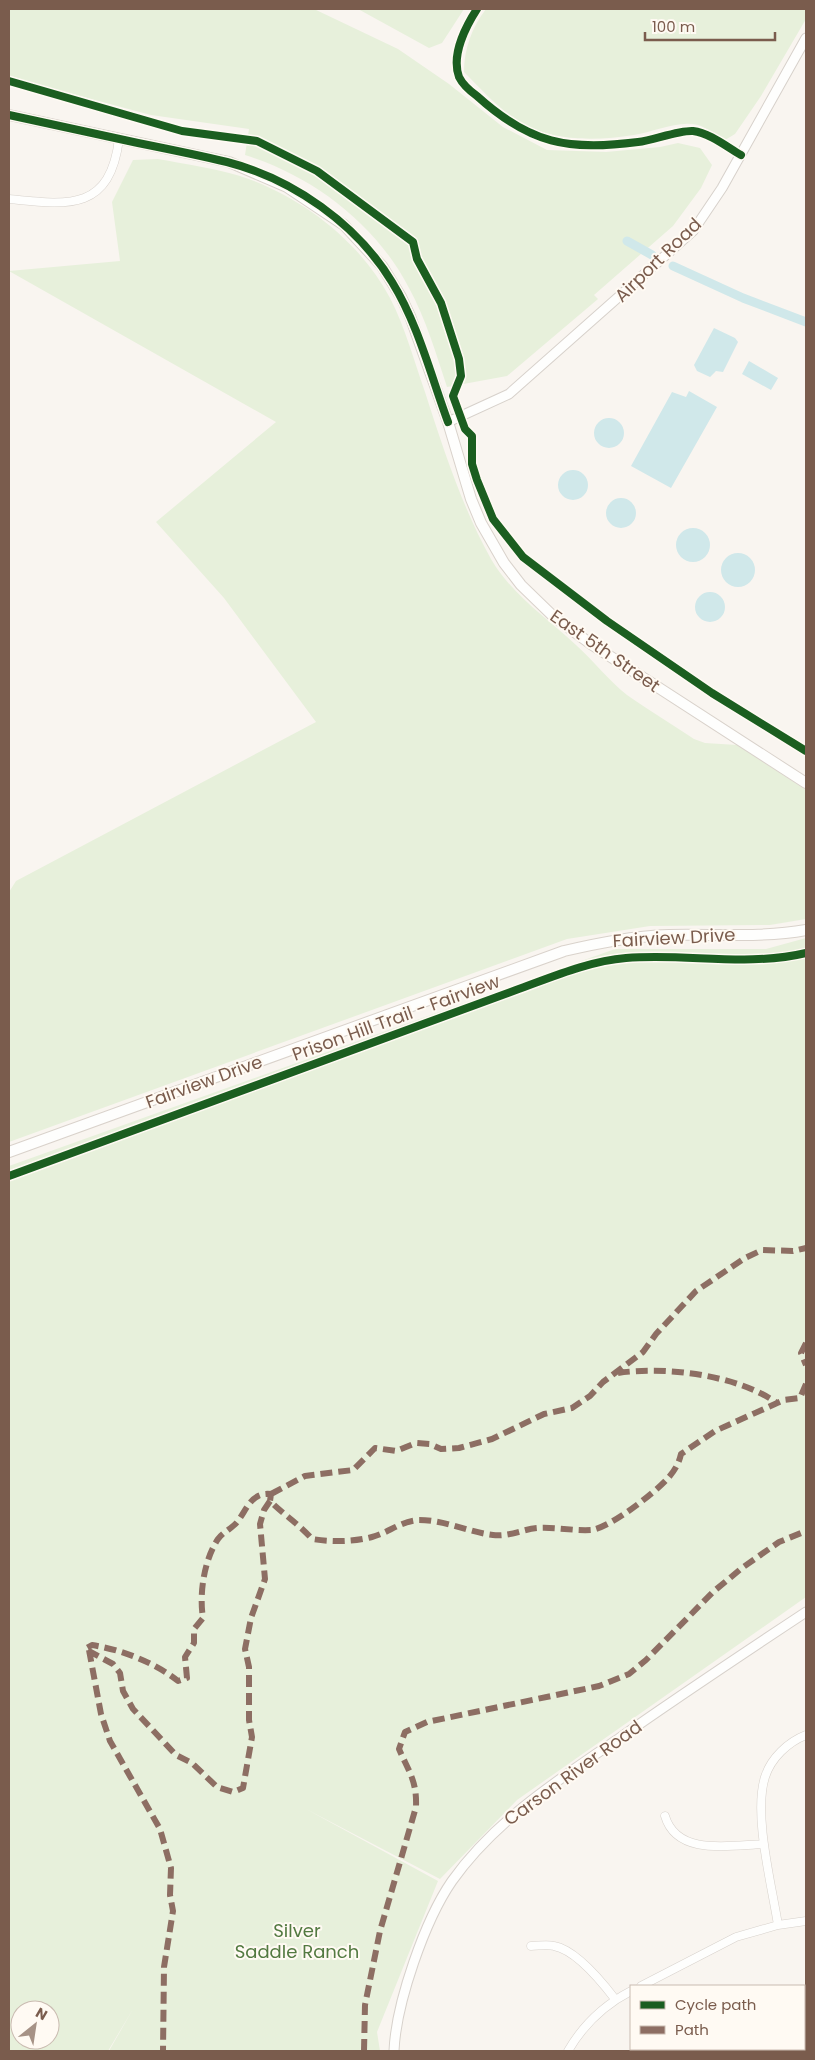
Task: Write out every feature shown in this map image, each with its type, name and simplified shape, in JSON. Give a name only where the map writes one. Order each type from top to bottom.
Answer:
[{"type":"main road","name":"East 5th Street","points":[[9,115],[229,162],[262,174],[311,200],[344,225],[382,266],[410,316],[448,422],[480,523],[504,564],[540,605],[590,644],[806,783]]},
{"type":"main road","name":"Fairview Drive","points":[[9,1152],[564,951],[616,939],[667,935],[786,934],[806,930]]},
{"type":"street","name":"Airport Road","points":[[448,422],[514,390],[693,231],[722,188],[806,38]]},
{"type":"street","points":[[9,199],[62,203],[90,195],[105,183],[114,168],[119,139]]},
{"type":"street","name":"Carson River Road","points":[[394,2051],[403,1994],[424,1937],[452,1881],[496,1830],[557,1781],[806,1612]]},
{"type":"street","points":[[778,1924],[764,1844],[762,1802],[765,1776],[785,1748],[806,1735]]},
{"type":"street","points":[[665,1816],[672,1831],[678,1837],[697,1844],[710,1846],[764,1844]]},
{"type":"street","points":[[643,1985],[736,1937],[778,1924],[806,1922]]},
{"type":"street","points":[[531,1946],[555,1946],[577,1959],[597,1974],[615,1999]]},
{"type":"street","points":[[568,2051],[578,2033],[615,1999],[630,1992]]},
{"type":"green space","points":[[9,9],[314,9],[398,49],[449,84],[503,127],[547,150],[606,152],[660,147],[678,143],[700,148],[712,165],[701,188],[673,226],[594,295],[598,299],[507,376],[447,387],[426,324],[409,288],[379,243],[361,223],[318,189],[270,164],[245,155],[249,129],[151,115],[9,77]]},
{"type":"green space","points":[[358,9],[464,9],[442,43],[429,48]]},
{"type":"green space","points":[[486,9],[806,9],[806,19],[761,96],[735,134],[725,140],[701,126],[690,124],[674,125],[634,135],[588,139],[557,136],[528,127],[488,97],[464,72],[465,55],[470,39]]},
{"type":"green space","points":[[158,159],[240,176],[285,195],[327,223],[362,258],[377,277],[395,309],[409,344],[462,498],[491,559],[509,584],[635,701],[694,739],[705,743],[737,745],[806,790],[806,919],[770,925],[650,926],[567,939],[9,1142],[9,892],[16,881],[316,722],[224,598],[156,522],[276,422],[9,271],[120,261],[112,202],[133,160]]},
{"type":"green space","name":"Silver Saddle Ranch","points":[[806,938],[806,1597],[517,1800],[440,1879],[306,1809],[438,1881],[377,2032],[380,2051],[109,2051],[133,2009],[108,2051],[9,2051],[9,1166],[615,949],[766,949]]},
{"type":"water","points":[[714,328],[735,338],[738,342],[723,372],[716,371],[710,377],[697,371],[694,365]]},
{"type":"water","points":[[749,361],[778,378],[771,390],[742,374]]},
{"type":"water","points":[[689,391],[717,407],[671,488],[631,466],[672,392],[686,397]]},
{"type":"water","points":[[609,418],[620,422],[624,433],[620,444],[609,448],[598,444],[594,433],[598,422]]},
{"type":"water","points":[[573,470],[584,474],[588,485],[584,496],[573,500],[562,496],[558,485],[562,474]]},
{"type":"water","points":[[621,498],[632,502],[636,513],[632,524],[621,528],[610,524],[606,513],[610,502]]},
{"type":"water","points":[[693,528],[705,533],[710,545],[705,557],[693,562],[681,557],[676,545],[681,533]]},
{"type":"water","points":[[738,553],[750,558],[755,570],[750,582],[738,587],[726,582],[721,570],[726,558]]},
{"type":"water","points":[[710,592],[721,596],[725,607],[721,618],[710,622],[699,618],[695,607],[699,596]]},
{"type":"waterway","points":[[627,241],[652,255]]},
{"type":"waterway","points":[[673,266],[743,298],[806,322]]},
{"type":"marked path","points":[[271,1494],[305,1476],[353,1470],[375,1448],[396,1451],[416,1443],[430,1444],[441,1449],[459,1448],[492,1439],[544,1414],[572,1408],[590,1396],[603,1382],[643,1352],[656,1334],[696,1291],[745,1258],[762,1250],[793,1251],[806,1248]]},
{"type":"marked path","points":[[806,1343],[801,1353],[806,1365]]},
{"type":"marked path","points":[[618,1373],[637,1371],[679,1372],[722,1379],[761,1393],[777,1403]]},
{"type":"marked path","points":[[270,1501],[264,1510],[260,1524],[265,1579],[251,1618],[245,1649],[249,1667],[249,1720],[252,1737],[243,1788],[233,1792],[217,1787],[192,1763],[176,1755],[133,1709],[123,1691],[120,1673],[113,1664],[85,1649],[92,1645],[115,1650],[159,1668],[178,1681],[187,1678],[185,1657],[194,1643],[194,1629],[203,1618],[202,1588],[209,1557],[218,1539],[236,1523],[251,1502],[259,1495],[271,1494],[270,1501],[275,1506],[312,1539],[320,1540],[364,1539],[419,1520],[438,1522],[493,1535],[505,1535],[538,1528],[591,1530],[599,1528],[621,1516],[663,1484],[673,1472],[681,1454],[715,1431],[784,1400],[800,1398],[806,1384]]},
{"type":"marked path","points":[[364,2051],[365,2005],[380,1931],[416,1807],[414,1783],[399,1749],[405,1732],[427,1722],[599,1686],[629,1674],[646,1660],[713,1592],[742,1568],[779,1542],[806,1531]]},
{"type":"marked path","points":[[89,1650],[101,1714],[110,1741],[160,1829],[171,1868],[170,1895],[173,1911],[164,1967],[163,2051]]},
{"type":"cycle path","points":[[477,9],[464,32],[458,50],[457,68],[459,77],[469,90],[515,125],[551,140],[570,144],[591,145],[638,142],[693,131],[712,137],[741,155]]},
{"type":"cycle path","points":[[9,81],[182,131],[257,141],[317,171],[413,242],[417,259],[441,303],[459,359],[461,376],[453,396],[465,429],[472,436],[472,464],[493,519],[523,557],[607,621],[712,693],[806,751]]},
{"type":"cycle path","points":[[9,115],[227,162],[276,180],[299,192],[321,207],[361,241],[392,282],[417,333],[448,422]]},
{"type":"cycle path","name":"Prison Hill Trail - Fairview","points":[[9,1176],[543,980],[598,962],[649,957],[761,959],[806,953]]}]
